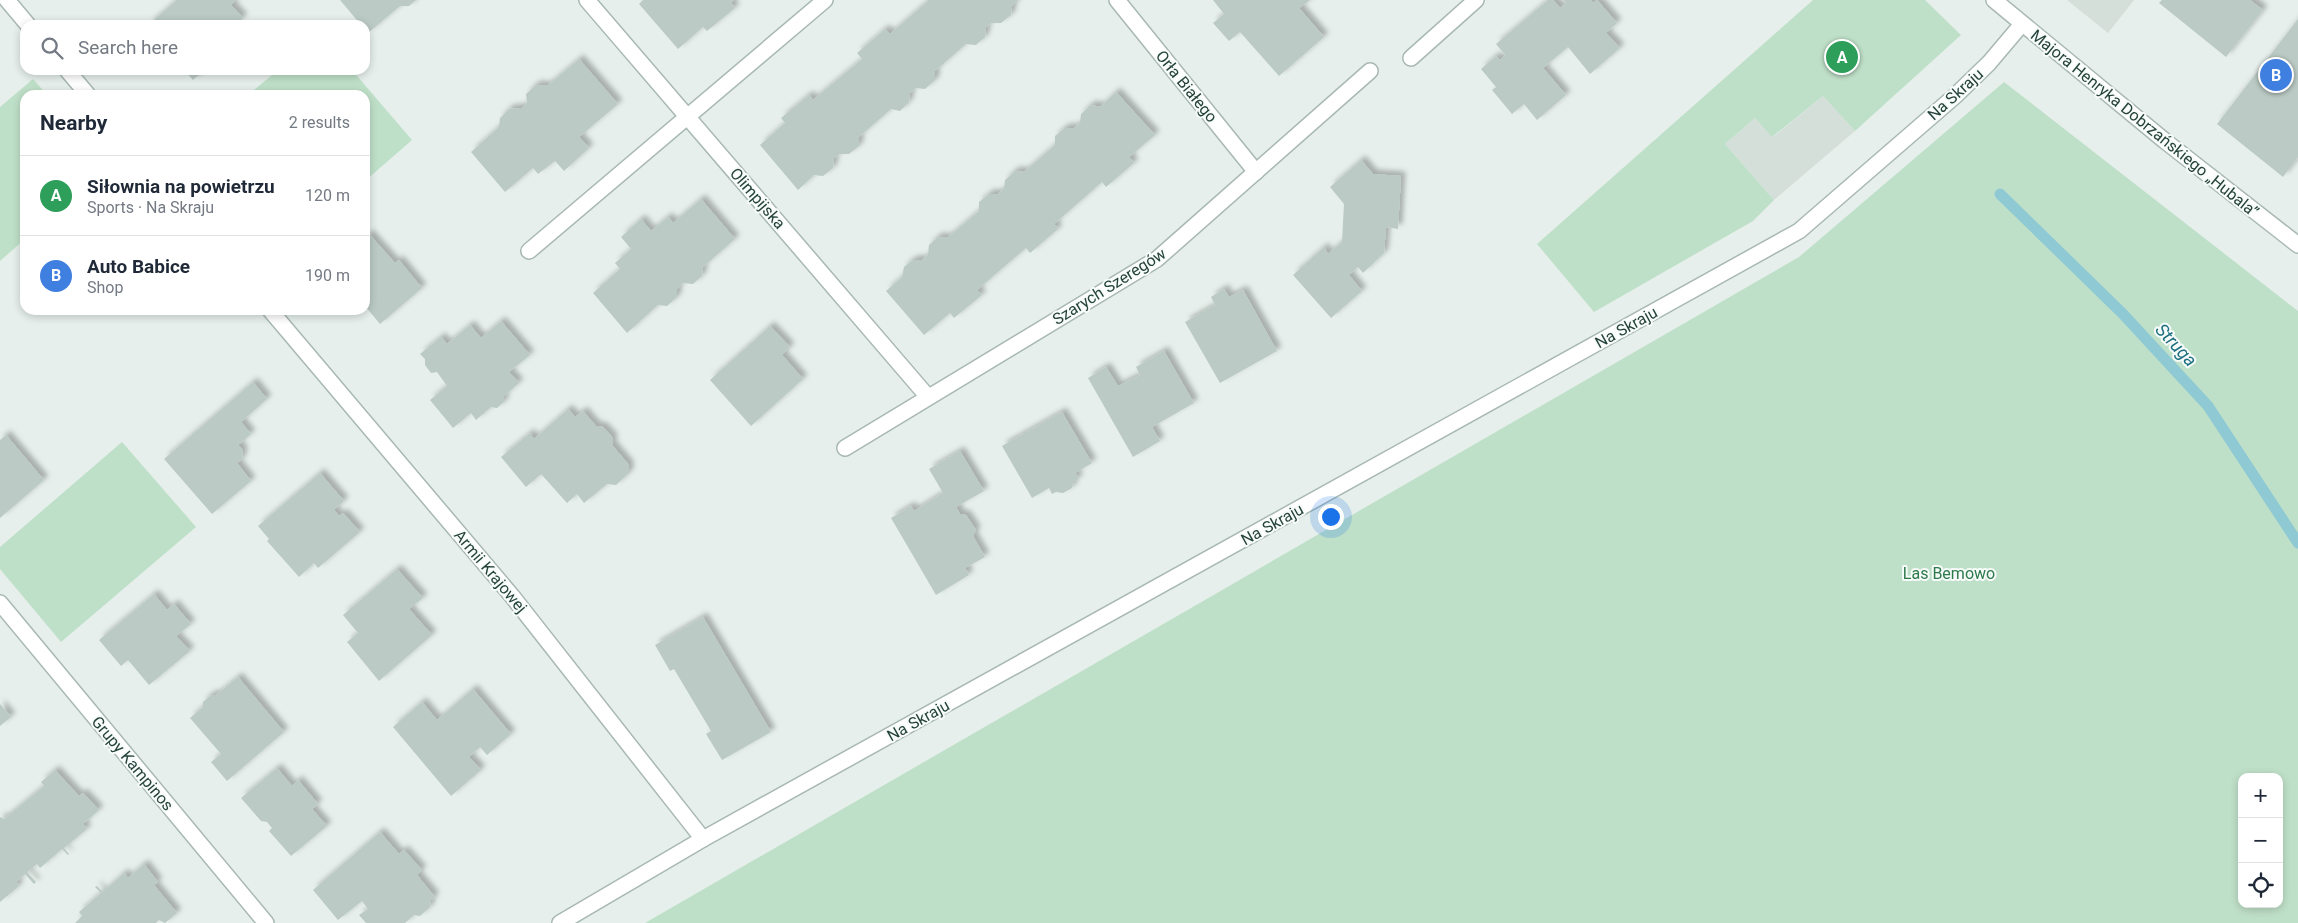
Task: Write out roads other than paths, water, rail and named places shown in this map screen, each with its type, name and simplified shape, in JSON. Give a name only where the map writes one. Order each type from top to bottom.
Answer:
[{"type":"street","points":[[7,0],[24,20]]},
{"type":"street","name":"Olimpijska","points":[[587,0],[928,397]]},
{"type":"street","points":[[529,251],[825,0]]},
{"type":"street","name":"Orła Białego","points":[[1117,0],[1256,172]]},
{"type":"street","points":[[1411,58],[1476,0]]},
{"type":"street","name":"Majora Henryka Dobrzańskiego „Hubala”","points":[[1994,0],[2165,141],[2298,244]]},
{"type":"street","name":"Na Skraju","points":[[560,923],[703,839],[1799,231],[1910,132],[1955,96],[1989,64],[2022,24]]},
{"type":"street","name":"Szarych Szeregów","points":[[845,448],[1157,259],[1370,71]]},
{"type":"street","points":[[70,75],[84,90]]},
{"type":"street","name":"Armii Krajowej","points":[[274,315],[512,596],[703,839]]},
{"type":"street","name":"Grupy Kampinos","points":[[0,604],[266,923]]},
{"type":"waterway","name":"Struga","points":[[2000,194],[2123,314],[2208,406],[2298,543]]},
{"type":"place","name":"Siłownia na powietrzu","points":[[1842,57]]},
{"type":"place","name":"Auto Babice","points":[[2276,75]]},
{"type":"park label","name":"Las Bemowo","points":[[1949,573]]}]
